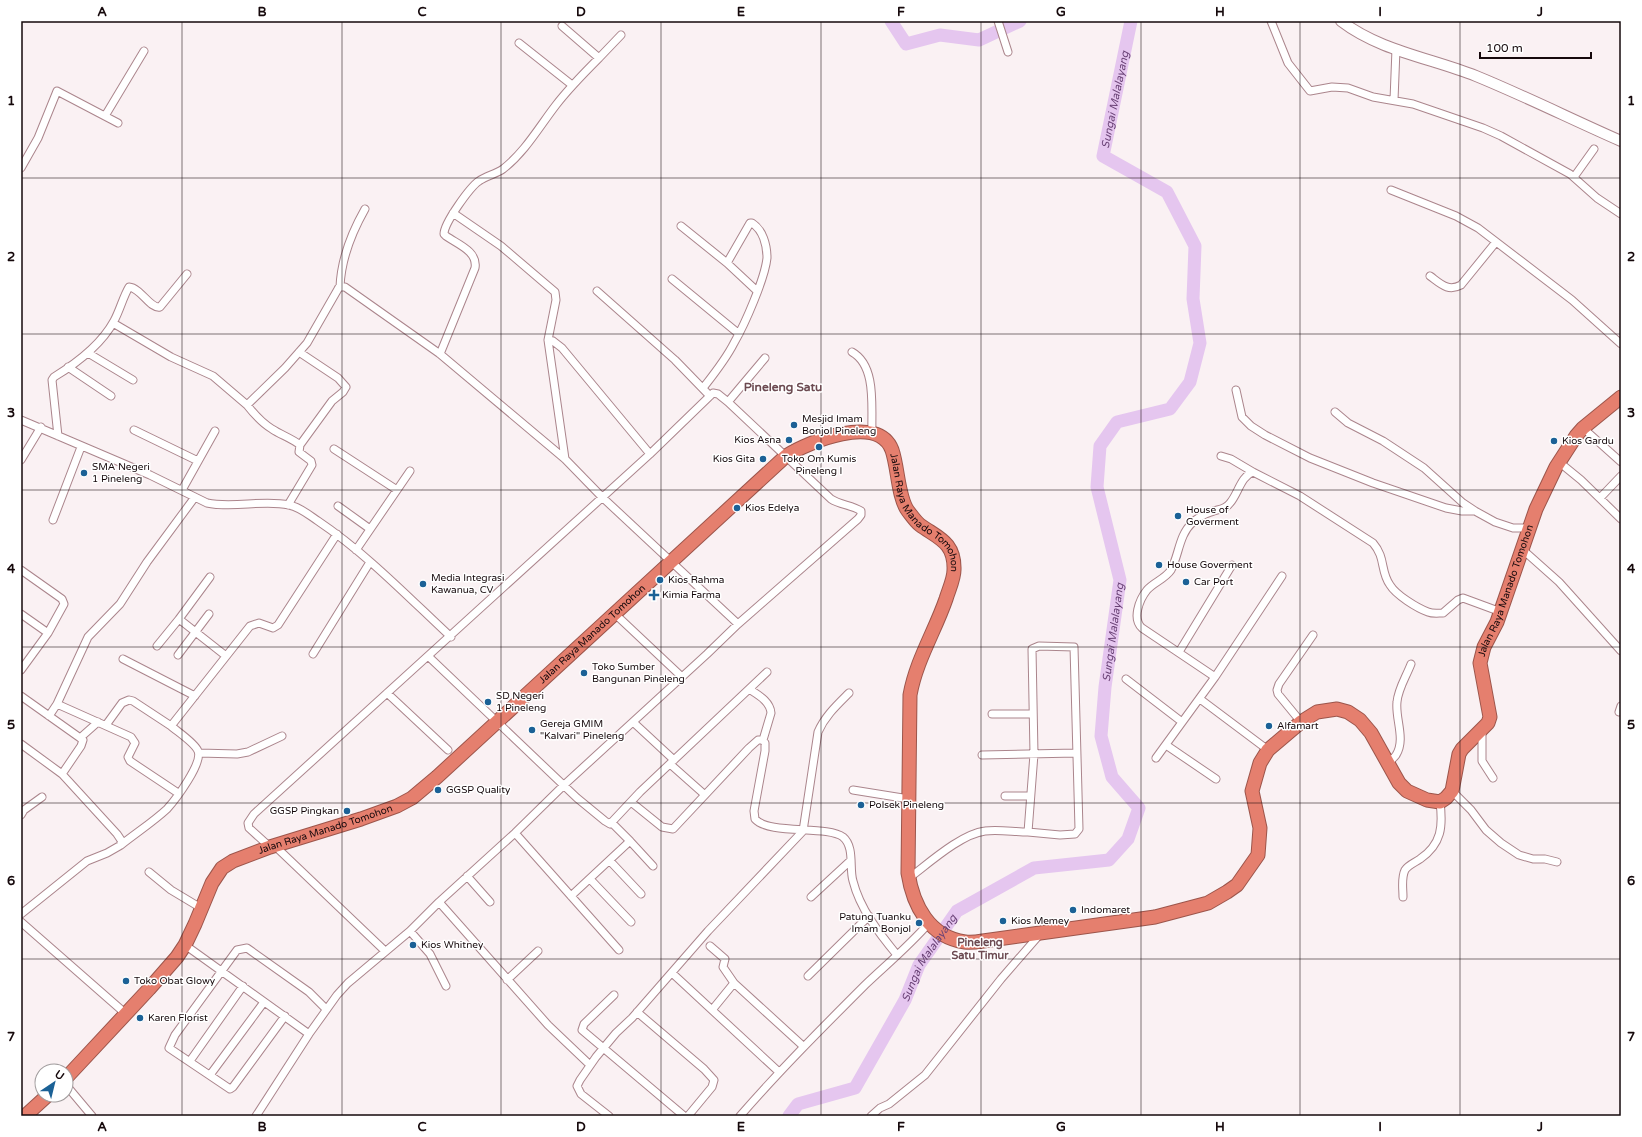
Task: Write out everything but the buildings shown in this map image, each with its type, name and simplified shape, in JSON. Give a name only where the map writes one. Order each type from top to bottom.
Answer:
[{"type":"highway","name":"Jalan Raya Manado Tomohon","points":[[1452,791],[1459,754],[1462,749],[1488,723],[1490,717],[1480,663],[1484,647],[1501,612],[1536,509],[1559,462],[1583,428],[1621,397]]},
{"type":"highway","name":"Jalan Raya Manado Tomohon","points":[[74,1069],[177,957],[185,945],[212,882],[222,868],[233,861],[272,847],[383,812],[412,798],[437,778],[614,613],[786,456],[800,447],[826,438],[855,433],[872,432],[884,439],[892,449],[906,508],[918,523],[946,542],[950,548],[954,560],[954,573],[949,590],[939,619],[921,658],[912,686],[910,700],[909,878],[914,898],[920,911],[931,926],[950,937],[966,942],[983,942],[1155,917],[1208,903],[1237,885],[1258,855],[1260,828],[1252,791],[1260,763],[1268,750],[1301,722],[1322,710],[1338,709],[1348,712],[1360,720],[1367,727],[1399,783],[1408,791],[1427,800],[1440,802]]},
{"type":"highway","points":[[1440,802],[1452,791]]},
{"type":"highway","points":[[25,1116],[39,1103]]},
{"type":"street","points":[[1271,21],[1288,63],[1312,92],[1332,87],[1348,88],[1373,97],[1413,104],[1491,132],[1548,161],[1574,177],[1597,198],[1621,214]]},
{"type":"street","points":[[1341,21],[1353,30],[1396,50],[1477,77],[1621,141]]},
{"type":"street","points":[[998,24],[1008,52]]},
{"type":"street","points":[[562,26],[600,58]]},
{"type":"street","points":[[440,354],[476,266],[476,260],[472,254],[444,234],[444,231],[474,185],[480,180],[502,170],[517,157],[572,85],[621,35]]},
{"type":"street","points":[[519,43],[572,85]]},
{"type":"street","points":[[1394,100],[1396,50]]},
{"type":"street","points":[[105,116],[144,51]]},
{"type":"street","points":[[21,168],[38,138],[57,91],[118,123]]},
{"type":"street","points":[[1574,177],[1594,149]]},
{"type":"street","points":[[1391,190],[1456,216],[1478,228],[1572,300],[1621,344]]},
{"type":"street","points":[[246,405],[309,340],[340,287],[341,276],[348,248],[357,223],[365,209]]},
{"type":"street","points":[[454,214],[501,246],[555,292],[556,300],[548,340],[565,459]]},
{"type":"street","points":[[703,388],[728,353],[739,334],[765,269],[767,255],[762,232],[752,222],[727,263]]},
{"type":"street","points":[[681,226],[727,263],[757,291]]},
{"type":"street","points":[[1430,276],[1449,288],[1455,288],[1461,285],[1496,242]]},
{"type":"street","points":[[58,436],[52,380],[54,377],[88,353],[105,335],[113,323],[130,287],[135,289],[157,308],[160,307],[187,274]]},
{"type":"street","points":[[672,279],[739,334]]},
{"type":"street","points":[[340,287],[345,287],[440,354],[565,459],[602,497],[670,562],[738,624]]},
{"type":"street","points":[[597,291],[650,337],[710,396]]},
{"type":"street","points":[[113,323],[166,354],[213,376],[246,405],[257,418],[269,428],[287,436],[300,445]]},
{"type":"street","points":[[548,340],[553,341],[562,348],[650,454]]},
{"type":"street","points":[[288,505],[312,465],[311,461],[299,452],[300,445],[332,401],[343,392],[346,387],[338,378],[299,352]]},
{"type":"street","points":[[852,352],[862,360],[869,379],[872,432]]},
{"type":"street","points":[[88,353],[133,380]]},
{"type":"street","points":[[728,402],[765,358]]},
{"type":"street","points":[[68,367],[110,396]]},
{"type":"street","points":[[1236,390],[1242,417],[1251,426],[1288,447],[1310,458],[1373,483],[1446,508],[1462,511],[1475,511]]},
{"type":"street","points":[[256,1116],[326,1009],[348,983],[410,931],[564,785],[738,624],[826,548],[861,515],[861,511],[857,508],[838,503],[831,499],[718,394],[713,393],[650,454],[251,817],[248,823],[249,828],[272,847],[385,951]]},
{"type":"street","points":[[1335,412],[1348,423],[1383,441],[1424,468],[1457,498],[1475,511],[1495,522],[1514,528],[1529,528]]},
{"type":"street","points":[[21,420],[41,427],[81,447],[150,475],[207,503],[260,503],[288,505],[302,511],[337,534],[356,550],[450,637]]},
{"type":"street","points":[[21,460],[41,427]]},
{"type":"street","points":[[1583,428],[1621,462]]},
{"type":"street","points":[[134,430],[198,461]]},
{"type":"street","points":[[182,490],[215,431]]},
{"type":"street","points":[[53,520],[81,447]]},
{"type":"street","points":[[334,449],[397,490]]},
{"type":"street","points":[[1221,456],[1231,459],[1300,496],[1372,543],[1379,550],[1385,574],[1390,586],[1414,604],[1428,612],[1443,613],[1458,600],[1463,598],[1501,612]]},
{"type":"street","points":[[1559,462],[1581,480],[1621,519]]},
{"type":"street","points":[[356,550],[410,471]]},
{"type":"street","points":[[1215,677],[1138,624],[1136,614],[1147,590],[1172,569],[1184,535],[1191,524],[1211,512],[1226,508],[1238,492],[1246,476],[1253,472]]},
{"type":"street","points":[[1600,498],[1621,476]]},
{"type":"street","points":[[49,716],[57,704],[88,637],[120,604],[147,562],[195,497]]},
{"type":"street","points":[[338,506],[370,529]]},
{"type":"street","points":[[171,726],[252,624],[259,623],[273,628],[278,625],[337,534]]},
{"type":"street","points":[[1522,549],[1559,582],[1621,651]]},
{"type":"street","points":[[313,654],[370,562]]},
{"type":"street","points":[[1179,652],[1232,565]]},
{"type":"street","points":[[21,570],[63,601],[63,609],[48,633],[24,660],[21,670]]},
{"type":"street","points":[[1156,758],[1200,699],[1282,576]]},
{"type":"street","points":[[158,646],[210,577]]},
{"type":"street","points":[[614,613],[682,677]]},
{"type":"street","points":[[21,614],[48,633]]},
{"type":"street","points":[[178,655],[209,614]]},
{"type":"street","points":[[179,619],[226,656]]},
{"type":"street","points":[[1301,722],[1278,694],[1277,690],[1279,684],[1313,635]]},
{"type":"street","points":[[909,878],[955,844],[976,833],[991,830],[1060,834],[1075,834],[1078,831],[1076,650],[1074,647],[1039,646],[1032,649],[1034,754],[1028,832]]},
{"type":"street","points":[[428,656],[564,785],[604,821],[608,824],[612,823],[653,866]]},
{"type":"street","points":[[123,659],[195,696]]},
{"type":"street","points":[[1387,764],[1396,755],[1399,746],[1400,734],[1396,705],[1398,695],[1411,664]]},
{"type":"street","points":[[612,823],[672,762],[767,672]]},
{"type":"street","points":[[1126,679],[1182,722]]},
{"type":"street","points":[[749,689],[767,702],[771,713],[763,740],[765,743],[765,751],[754,811],[755,819],[762,825],[830,833],[843,837],[849,847],[851,877],[854,887],[869,916],[896,955]]},
{"type":"street","points":[[387,693],[448,750]]},
{"type":"street","points":[[609,1116],[581,1094],[578,1088],[580,1080],[602,1048],[637,1012],[708,931],[803,831],[818,732],[830,713],[848,693]]},
{"type":"street","points":[[21,696],[83,741],[62,774]]},
{"type":"street","points":[[1200,699],[1268,750]]},
{"type":"street","points":[[21,914],[81,865],[121,845],[167,808],[195,767],[199,753],[196,747],[171,726],[134,701],[129,700],[122,703],[106,725]]},
{"type":"street","points":[[57,704],[129,736],[134,740],[134,745],[128,756],[130,761],[178,793]]},
{"type":"street","points":[[992,714],[1033,714]]},
{"type":"street","points":[[80,738],[98,722]]},
{"type":"street","points":[[633,722],[705,795]]},
{"type":"street","points":[[1482,729],[1482,761],[1493,778]]},
{"type":"street","points":[[199,753],[238,754],[248,752],[282,736]]},
{"type":"street","points":[[631,802],[662,827],[673,829],[755,742],[761,739],[763,740]]},
{"type":"street","points":[[21,744],[62,774],[117,834],[121,840],[121,845]]},
{"type":"street","points":[[1166,745],[1216,779]]},
{"type":"street","points":[[982,755],[1076,753]]},
{"type":"street","points":[[853,790],[909,799]]},
{"type":"street","points":[[1452,791],[1471,810],[1486,830],[1501,843],[1519,855],[1534,859],[1545,859],[1557,862]]},
{"type":"street","points":[[1004,796],[1030,796]]},
{"type":"street","points":[[21,814],[24,810],[42,797]]},
{"type":"street","points":[[1403,897],[1403,878],[1406,869],[1435,846],[1438,839],[1442,825],[1440,802]]},
{"type":"street","points":[[515,833],[619,950]]},
{"type":"street","points":[[571,896],[630,841]]},
{"type":"street","points":[[610,861],[641,894]]},
{"type":"street","points":[[811,897],[850,861]]},
{"type":"street","points":[[149,872],[171,890],[201,908]]},
{"type":"street","points":[[467,876],[490,902]]},
{"type":"street","points":[[590,879],[631,922]]},
{"type":"street","points":[[439,902],[548,1025],[590,1065]]},
{"type":"street","points":[[808,976],[869,916]]},
{"type":"street","points":[[21,922],[126,1014]]},
{"type":"street","points":[[740,1116],[803,1046],[896,955],[931,926]]},
{"type":"street","points":[[410,931],[430,954],[446,986]]},
{"type":"street","points":[[871,1116],[880,1108],[889,1104],[925,1074],[1001,979],[1041,933]]},
{"type":"street","points":[[185,945],[309,1034]]},
{"type":"street","points":[[710,946],[725,959],[723,967],[734,983],[803,1046]]},
{"type":"street","points":[[285,1016],[230,1089],[169,1048],[169,1045],[175,1035],[237,950],[247,948],[309,992],[326,1009]]},
{"type":"street","points":[[507,980],[538,951]]},
{"type":"street","points":[[672,973],[779,1072]]},
{"type":"street","points":[[712,1010],[734,983]]},
{"type":"street","points":[[190,1061],[243,986]]},
{"type":"street","points":[[614,995],[582,1027],[582,1030],[684,1116]]},
{"type":"street","points":[[210,1075],[264,1002]]},
{"type":"street","points":[[637,1012],[704,1069],[714,1080],[712,1087],[688,1116]]},
{"type":"street","points":[[74,1095],[92,1116]]},
{"type":"waterway","name":"Sungai Malalayang","points":[[891,21],[906,44],[940,35],[979,40],[1020,21]]},
{"type":"waterway","name":"Sungai Malalayang","points":[[789,1116],[798,1104],[855,1088],[905,1000],[919,965],[957,911],[1034,868],[1109,860],[1128,839],[1139,808],[1112,777],[1101,736],[1105,687],[1120,580],[1097,487],[1100,446],[1117,422],[1170,409],[1190,382],[1200,343],[1193,299],[1195,246],[1167,192],[1103,156],[1131,21]]},
{"type":"place","name":"Mesjid Imam Bonjol Pineleng","points":[[794,425]]},
{"type":"place","name":"Kios Asna","points":[[789,440]]},
{"type":"place","name":"Kios Gardu","points":[[1554,441]]},
{"type":"place","name":"Toko Om Kumis Pineleng I","points":[[819,447]]},
{"type":"place","name":"Kios Gita","points":[[763,459]]},
{"type":"place","name":"SMA Negeri 1 Pineleng","points":[[84,473]]},
{"type":"place","name":"Kios Edelya","points":[[737,508]]},
{"type":"place","name":"House of Goverment","points":[[1178,516]]},
{"type":"place","name":"House Goverment","points":[[1159,565]]},
{"type":"place","name":"Kios Rahma","points":[[660,580]]},
{"type":"place","name":"Car Port","points":[[1186,582]]},
{"type":"place","name":"Media Integrasi Kawanua, CV","points":[[423,584]]},
{"type":"place","name":"Kimia Farma","points":[[654,595]]},
{"type":"place","name":"Toko Sumber Bangunan Pineleng","points":[[584,673]]},
{"type":"place","name":"SD Negeri 1 Pineleng","points":[[488,702]]},
{"type":"place","name":"Alfamart","points":[[1269,726]]},
{"type":"place","name":"Gereja GMIM \"Kalvari\" Pineleng","points":[[532,730]]},
{"type":"place","name":"GGSP Quality","points":[[438,790]]},
{"type":"place","name":"Polsek Pineleng","points":[[861,805]]},
{"type":"place","name":"GGSP Pingkan","points":[[347,811]]},
{"type":"place","name":"Indomaret","points":[[1073,910]]},
{"type":"place","name":"Kios Memey","points":[[1003,921]]},
{"type":"place","name":"Patung Tuanku Imam Bonjol","points":[[919,923]]},
{"type":"place","name":"Kios Whitney","points":[[413,945]]},
{"type":"place","name":"Toko Obat Glowy","points":[[126,981]]},
{"type":"place","name":"Karen Florist","points":[[140,1018]]},
{"type":"district","name":"Pineleng Satu","points":[[783,387]]},
{"type":"district","name":"Pineleng Satu Timur","points":[[980,948]]}]
